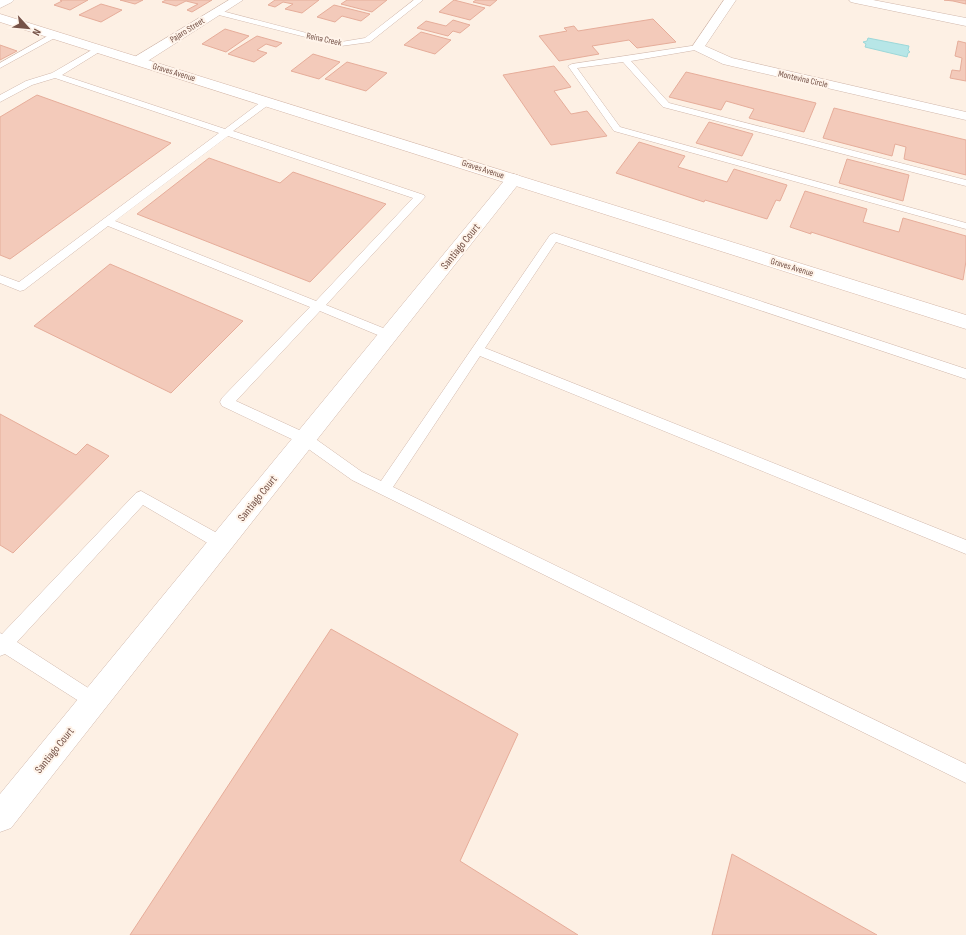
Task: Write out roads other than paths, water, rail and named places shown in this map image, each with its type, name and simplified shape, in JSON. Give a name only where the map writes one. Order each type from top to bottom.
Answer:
[{"type":"street","points":[[0,4],[8,0]]},
{"type":"street","name":"Pajaro Street","points":[[138,61],[237,0]]},
{"type":"street","points":[[698,47],[730,0]]},
{"type":"street","points":[[855,0],[966,22]]},
{"type":"street","name":"Graves Avenue","points":[[0,18],[268,101],[966,322]]},
{"type":"street","name":"Montevina Circle","points":[[698,47],[728,61],[966,116]]},
{"type":"street","name":"Santiago Court","points":[[0,816],[514,179]]},
{"type":"lane","name":"Reina Creek","points":[[218,12],[341,44],[367,40],[419,0]]},
{"type":"lane","points":[[0,66],[56,35]]},
{"type":"lane","points":[[698,47],[572,66],[618,129],[966,226]]},
{"type":"lane","points":[[0,100],[29,83],[55,75],[100,49]]},
{"type":"lane","points":[[625,59],[666,105],[966,183]]},
{"type":"lane","points":[[55,75],[420,197],[227,402],[305,439],[357,476],[966,774]]},
{"type":"lane","points":[[0,278],[20,287],[268,101]]},
{"type":"lane","points":[[107,222],[388,334]]},
{"type":"lane","points":[[383,489],[554,237],[966,374]]},
{"type":"lane","points":[[477,350],[966,547]]},
{"type":"lane","points":[[93,701],[1,644],[141,497],[221,543]]},
{"type":"water","points":[[868,38],[909,46],[908,50],[910,52],[908,53],[907,57],[865,47],[866,44],[863,42],[867,41]]}]
